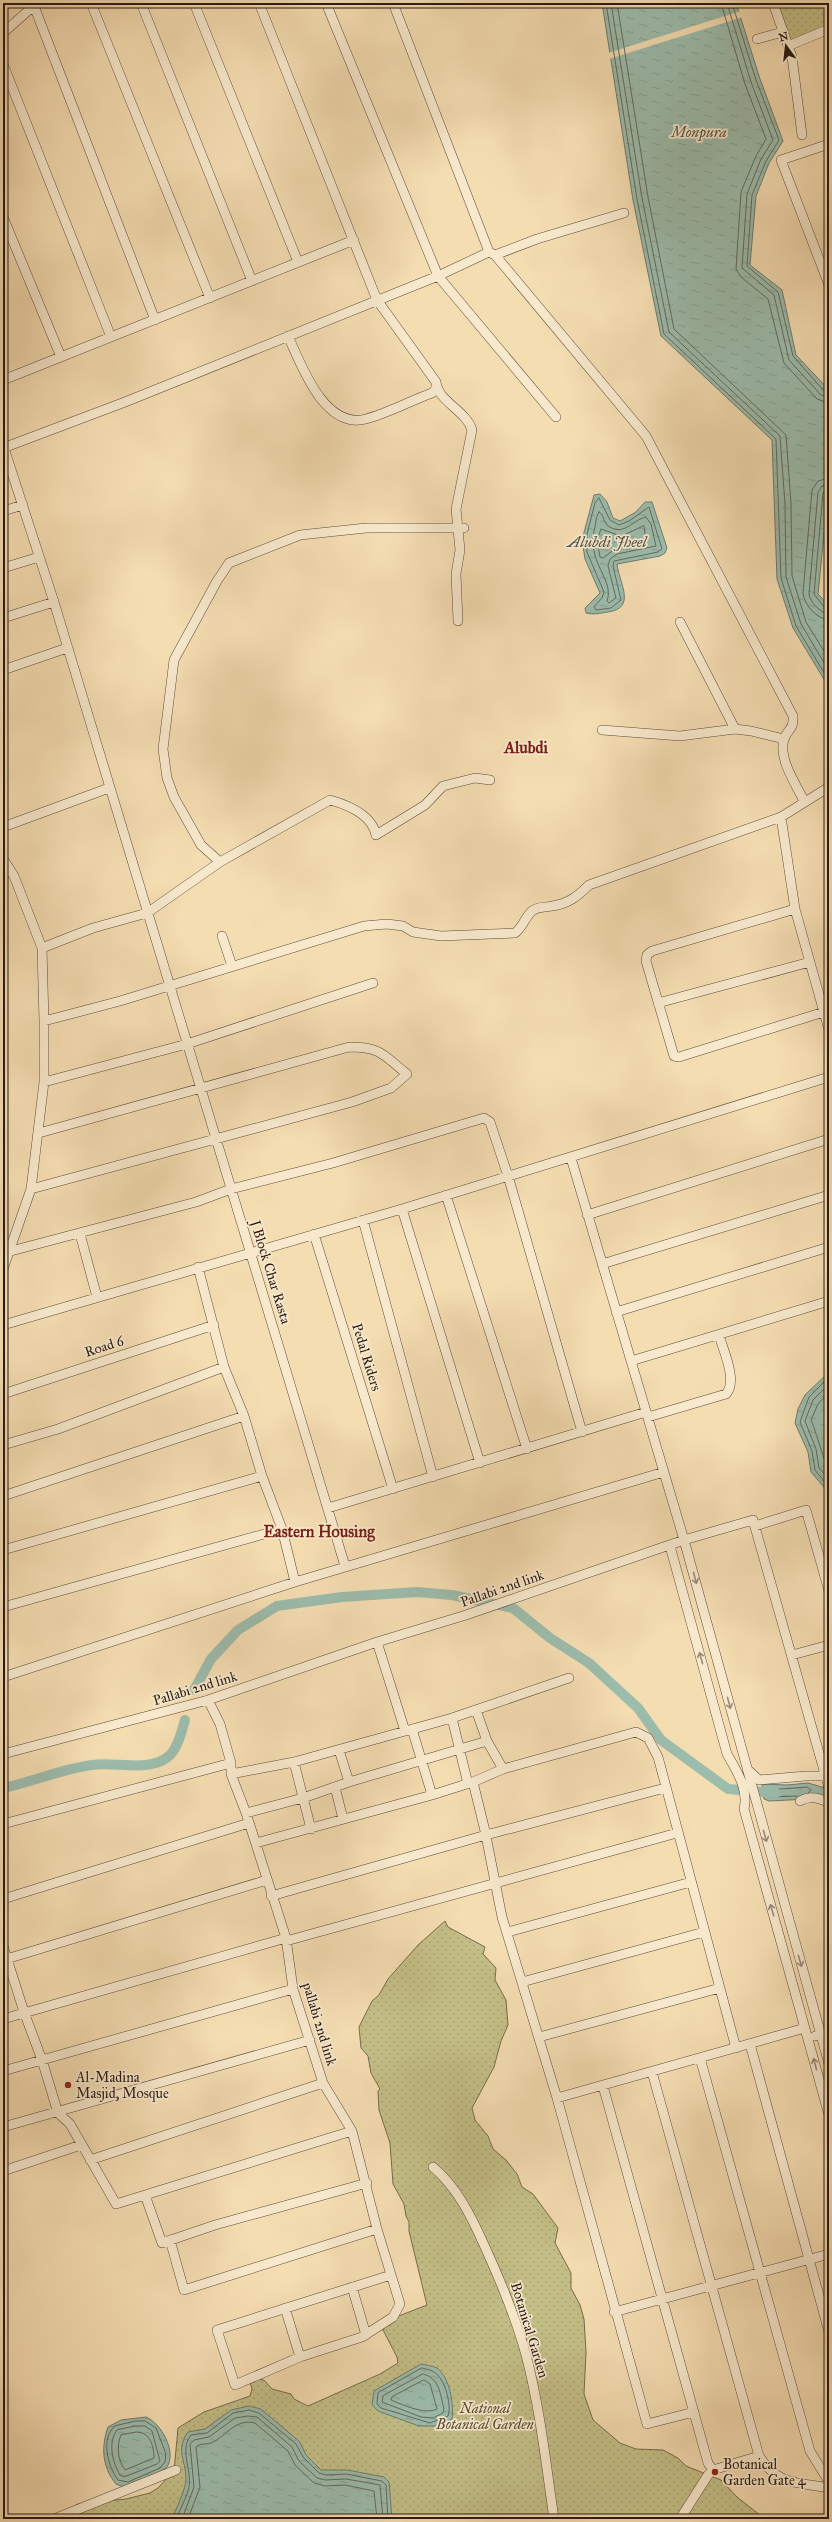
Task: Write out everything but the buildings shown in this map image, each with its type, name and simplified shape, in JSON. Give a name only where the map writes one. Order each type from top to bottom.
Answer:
[{"type":"street","points":[[91,3],[210,298]]},
{"type":"street","points":[[141,3],[252,281]]},
{"type":"street","points":[[194,3],[298,262]]},
{"type":"street","points":[[259,3],[377,300],[436,382],[437,388],[469,420],[472,430],[456,508],[462,528],[456,574],[458,621]]},
{"type":"street","points":[[326,3],[438,276],[556,417]]},
{"type":"street","points":[[393,3],[492,254],[597,380],[646,436],[793,716],[794,725],[784,739],[784,754],[787,766],[804,801]]},
{"type":"street","points":[[773,3],[792,58],[802,135]]},
{"type":"street","points":[[3,33],[35,4],[155,320]]},
{"type":"street","points":[[788,46],[829,30]]},
{"type":"street","points":[[758,39],[783,32]]},
{"type":"street","points":[[3,64],[111,337]]},
{"type":"street","points":[[829,144],[781,160],[829,285]]},
{"type":"street","points":[[3,447],[288,336],[492,254],[624,213]]},
{"type":"street","points":[[3,217],[61,357]]},
{"type":"street","points":[[3,380],[354,240]]},
{"type":"street","points":[[288,336],[310,382],[332,412],[347,419],[364,419],[432,393],[437,388]]},
{"type":"street","name":"J Block Char Rasta","points":[[3,447],[54,602],[345,1566]]},
{"type":"street","points":[[3,511],[23,505]]},
{"type":"street","points":[[220,862],[201,845],[174,797],[167,778],[162,749],[174,660],[217,581],[229,563],[300,535],[366,528],[462,528]]},
{"type":"street","points":[[3,568],[39,557]]},
{"type":"street","points":[[3,618],[54,602]]},
{"type":"street","points":[[680,622],[735,729]]},
{"type":"street","points":[[3,670],[67,648]]},
{"type":"street","points":[[602,730],[680,736],[735,729],[751,731],[784,739]]},
{"type":"street","points":[[42,948],[93,928],[147,913],[220,862],[330,800],[362,814],[374,825],[376,835],[425,804],[443,786],[475,778],[490,780]]},
{"type":"street","points":[[44,1020],[120,1001],[364,926],[388,924],[403,926],[413,932],[441,936],[516,933],[522,927],[531,912],[540,907],[563,903],[576,898],[589,885],[781,817],[804,801],[829,787]]},
{"type":"street","points":[[3,827],[109,788]]},
{"type":"street","points":[[781,817],[795,909],[829,1030]]},
{"type":"street","points":[[3,859],[17,883],[42,948],[44,1020],[44,1082],[31,1189],[11,1251],[3,1269]]},
{"type":"street","points":[[795,909],[652,951],[647,955],[646,961],[674,1056],[679,1056],[824,1012]]},
{"type":"street","points":[[222,936],[232,966]]},
{"type":"street","points":[[658,1003],[810,962]]},
{"type":"street","points":[[44,1082],[187,1044],[373,983]]},
{"type":"street","points":[[31,1189],[216,1140],[373,1094],[391,1088],[407,1074],[381,1051],[368,1048],[349,1047],[201,1090],[39,1133]]},
{"type":"street","points":[[3,1325],[198,1267],[402,1209],[829,1077]]},
{"type":"street","points":[[11,1251],[80,1234],[196,1202],[231,1189],[333,1163],[484,1118],[490,1122],[508,1176],[582,1432]]},
{"type":"street","points":[[587,1215],[829,1139]]},
{"type":"street","points":[[571,1158],[684,1540],[752,1801],[825,2033],[829,2064]]},
{"type":"street","points":[[446,1195],[526,1449]]},
{"type":"street","points":[[602,1264],[829,1195]]},
{"type":"street","points":[[402,1209],[480,1463]]},
{"type":"street","points":[[363,1220],[432,1477]]},
{"type":"street","points":[[80,1234],[97,1297]]},
{"type":"street","name":"Pedal Riders","points":[[314,1234],[393,1489]]},
{"type":"street","points":[[616,1312],[829,1247]]},
{"type":"street","points":[[198,1267],[224,1368],[244,1416],[262,1476],[282,1529],[295,1582]]},
{"type":"street","points":[[631,1361],[829,1301]]},
{"type":"street","name":"Road 6","points":[[3,1394],[214,1325]]},
{"type":"street","points":[[328,1508],[582,1432],[726,1394],[730,1389],[731,1381],[719,1335]]},
{"type":"street","points":[[3,1444],[58,1429],[224,1368]]},
{"type":"street","points":[[3,1496],[244,1416]]},
{"type":"street","points":[[3,1677],[345,1566],[664,1472]]},
{"type":"street","points":[[3,1550],[262,1476]]},
{"type":"street","points":[[829,1591],[806,1510],[755,1526],[827,1773],[829,1788]]},
{"type":"street","name":"Pallabi 2nd link","points":[[3,1754],[208,1700],[377,1642],[466,1615],[684,1540],[753,1520],[755,1526]]},
{"type":"street","points":[[3,1607],[282,1529]]},
{"type":"street","points":[[670,1546],[727,1754],[745,1773],[759,1780],[827,1773]]},
{"type":"street","points":[[377,1642],[422,1761],[432,1795]]},
{"type":"street","points":[[792,1655],[829,1645]]},
{"type":"street","points":[[232,1774],[294,1762],[452,1718],[569,1678]]},
{"type":"street","name":"pallabi 2nd link","points":[[90,2160],[323,2083],[293,1988],[286,1940],[271,1896],[256,1843],[232,1774],[231,1762],[220,1724],[208,1700]]},
{"type":"street","points":[[476,1710],[488,1741],[503,1769]]},
{"type":"street","points":[[452,1718],[459,1750],[471,1783],[486,1836],[502,1917],[508,1932],[557,2098],[614,2312],[647,2424],[694,2412]]},
{"type":"street","points":[[256,1843],[432,1795],[471,1783],[503,1769],[636,1732],[648,1738],[658,1757],[677,1833],[736,2048]]},
{"type":"street","points":[[246,1813],[303,1798],[349,1782],[488,1741]]},
{"type":"street","points":[[339,1750],[349,1782]]},
{"type":"street","points":[[3,1824],[231,1762]]},
{"type":"street","points":[[294,1762],[311,1829]]},
{"type":"street","points":[[335,1787],[344,1819]]},
{"type":"street","points":[[271,1896],[665,1788]]},
{"type":"street","points":[[800,1801],[817,1798],[829,1804]]},
{"type":"street","points":[[752,1801],[744,1809],[829,2115]]},
{"type":"street","points":[[3,1899],[249,1823]]},
{"type":"street","points":[[3,2019],[677,1833]]},
{"type":"street","points":[[5,1959],[267,1880]]},
{"type":"street","points":[[508,1932],[691,1882]]},
{"type":"street","points":[[522,1982],[704,1932]]},
{"type":"street","points":[[3,1946],[5,1959],[42,2060],[58,2113],[70,2124],[116,2204],[352,2131]]},
{"type":"street","points":[[3,2071],[293,1988]]},
{"type":"street","points":[[539,2037],[720,1988]]},
{"type":"street","points":[[557,2098],[805,2028]]},
{"type":"street","points":[[808,2038],[825,2033]]},
{"type":"street","points":[[3,2128],[310,2040]]},
{"type":"street","points":[[750,2044],[829,2332]]},
{"type":"street","points":[[700,2058],[810,2451],[829,2482]]},
{"type":"street","points":[[652,2072],[759,2456],[766,2467],[780,2479],[829,2488]]},
{"type":"street","points":[[323,2083],[352,2131],[367,2183],[377,2229],[392,2275],[400,2304],[393,2317],[366,2335],[300,2357],[235,2385],[217,2330],[392,2275]]},
{"type":"street","points":[[603,2086],[708,2464],[713,2470]]},
{"type":"street","points":[[3,2171],[81,2145]]},
{"type":"street","name":"Botanical Garden","points":[[433,2167],[449,2180],[474,2224],[501,2282],[521,2340],[537,2404],[554,2519]]},
{"type":"street","points":[[145,2195],[162,2244],[215,2225],[367,2183]]},
{"type":"street","points":[[170,2240],[184,2290],[377,2229]]},
{"type":"street","points":[[614,2312],[829,2254]]},
{"type":"street","points":[[352,2287],[366,2335]]},
{"type":"street","points":[[285,2308],[300,2357]]},
{"type":"street","points":[[680,2519],[708,2475],[713,2470],[759,2456]]},
{"type":"street","points":[[54,2519],[176,2470]]},
{"type":"green space","points":[[776,3],[829,3],[829,26],[789,42]]},
{"type":"green space","name":"National Botanical Garden","points":[[445,1921],[448,1927],[485,1947],[483,1954],[496,1968],[495,1980],[506,2000],[508,2025],[501,2041],[494,2067],[472,2108],[475,2120],[488,2136],[493,2149],[506,2160],[517,2174],[522,2187],[533,2194],[558,2228],[555,2243],[571,2273],[571,2288],[580,2305],[584,2319],[586,2352],[584,2394],[593,2420],[620,2443],[636,2449],[663,2450],[678,2458],[686,2466],[721,2480],[737,2497],[765,2519],[44,2519],[53,2518],[78,2504],[126,2499],[150,2493],[158,2488],[174,2471],[178,2428],[204,2412],[250,2396],[252,2389],[249,2378],[264,2380],[272,2389],[291,2394],[294,2399],[308,2406],[380,2374],[398,2363],[397,2357],[383,2330],[386,2321],[427,2305],[404,2204],[393,2184],[390,2143],[379,2110],[378,2091],[380,2089],[371,2073],[368,2056],[361,2048],[359,2027],[372,2001],[379,1995],[388,1979],[418,1945]]},
{"type":"water","name":"Monpura","points":[[602,3],[736,3],[760,79],[783,141],[769,163],[756,196],[750,265],[782,290],[796,355],[829,390],[829,484],[818,594],[829,606],[829,693],[828,686],[793,628],[777,579],[772,440],[661,336],[633,200]]},
{"type":"water","name":"Alubdi Jheel","points":[[600,494],[607,502],[613,518],[620,521],[636,512],[645,502],[652,502],[667,548],[665,553],[660,556],[617,564],[624,594],[622,605],[617,610],[591,614],[586,613],[585,608],[600,593],[585,559],[582,540],[594,495]]},
{"type":"water","points":[[829,1372],[829,1493],[811,1472],[808,1452],[795,1423],[798,1409],[805,1395]]},
{"type":"water","points":[[808,1783],[829,1789],[829,1798],[769,1801],[764,1799],[762,1784],[787,1785]]},
{"type":"water","points":[[421,2364],[437,2368],[445,2378],[452,2399],[452,2419],[436,2426],[419,2426],[378,2411],[372,2405],[374,2391]]},
{"type":"water","points":[[249,2406],[261,2409],[300,2442],[306,2455],[321,2470],[347,2470],[384,2477],[389,2482],[392,2519],[172,2519],[185,2486],[186,2478],[182,2446],[188,2432],[205,2429],[231,2410]]},
{"type":"water","points":[[146,2417],[157,2425],[166,2439],[169,2446],[170,2461],[167,2467],[154,2475],[134,2483],[120,2486],[116,2484],[111,2477],[105,2464],[104,2442],[108,2427],[121,2420]]},
{"type":"pier","points":[[741,11],[743,17],[609,59],[608,53]]},
{"type":"waterway","points":[[194,1690],[211,1659],[238,1630],[277,1606],[342,1597],[417,1592],[452,1595],[513,1608],[550,1638],[589,1663],[638,1708],[661,1740],[728,1789],[776,1793]]},
{"type":"waterway","points":[[3,1788],[69,1769],[92,1765],[102,1764],[133,1766],[154,1764],[163,1760],[174,1750],[185,1720]]},
{"type":"place","name":"Al-Madina Masjid, Mosque","points":[[68,2085]]},
{"type":"place","name":"Botanical Garden Gate 4","points":[[715,2472]]},
{"type":"district","name":"Alubdi","points":[[526,747]]},
{"type":"district","name":"Eastern Housing","points":[[319,1531]]}]
